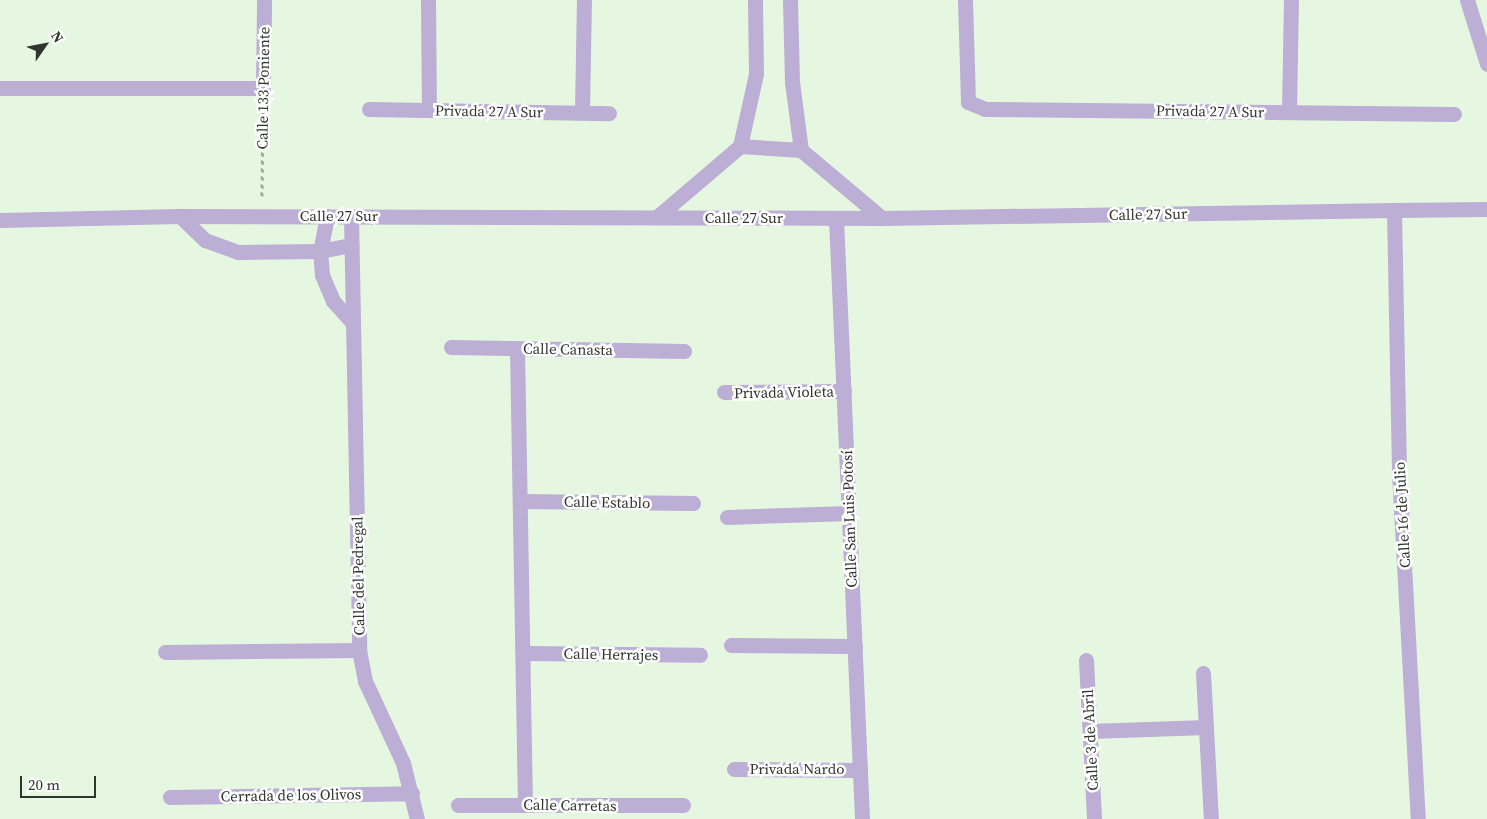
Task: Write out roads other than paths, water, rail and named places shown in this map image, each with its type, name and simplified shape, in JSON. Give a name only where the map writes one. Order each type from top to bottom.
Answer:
[{"type":"street","name":"Calle 133 Poniente","points":[[0,88],[263,88],[264,0]]},
{"type":"street","points":[[428,0],[429,110]]},
{"type":"street","points":[[582,112],[584,0]]},
{"type":"street","points":[[657,217],[740,146],[756,74],[755,0]]},
{"type":"street","points":[[790,0],[792,82],[801,150]]},
{"type":"street","name":"Privada 27 A Sur","points":[[965,0],[968,102],[985,109],[1454,114]]},
{"type":"street","points":[[1289,112],[1291,0]]},
{"type":"street","points":[[1468,0],[1487,64]]},
{"type":"street","name":"Privada 27 A Sur","points":[[369,109],[609,113]]},
{"type":"street","points":[[740,146],[801,150],[882,218]]},
{"type":"street","name":"Calle 27 Sur","points":[[0,220],[180,216],[882,218],[1487,209]]},
{"type":"street","name":"Calle 16 de Julio","points":[[1394,210],[1399,472],[1418,819]]},
{"type":"street","points":[[180,216],[220,248],[320,251],[351,245]]},
{"type":"street","points":[[327,216],[320,251],[326,288],[353,323]]},
{"type":"street","name":"Calle del Pedregal","points":[[351,216],[359,650],[365,681],[412,792],[416,819]]},
{"type":"street","name":"Calle San Luis Potosí","points":[[836,218],[862,819]]},
{"type":"street","name":"Calle Canasta","points":[[451,347],[684,351]]},
{"type":"street","points":[[518,348],[525,803]]},
{"type":"street","name":"Privada Violeta","points":[[724,392],[844,391]]},
{"type":"street","name":"Calle Establo","points":[[520,502],[693,503]]},
{"type":"street","points":[[727,517],[849,513]]},
{"type":"street","points":[[731,645],[855,646]]},
{"type":"street","points":[[165,652],[359,650]]},
{"type":"street","name":"Calle Herrajes","points":[[523,653],[700,655]]},
{"type":"street","name":"Calle 3 de Abril","points":[[1086,660],[1094,819]]},
{"type":"street","points":[[1204,673],[1211,819]]},
{"type":"street","points":[[1090,730],[1206,727]]},
{"type":"street","name":"Privada Nardo","points":[[734,769],[860,770]]},
{"type":"street","name":"Cerrada de los Olivos","points":[[170,797],[412,792]]},
{"type":"street","name":"Calle Carretas","points":[[458,805],[525,803],[646,812],[683,805]]}]
